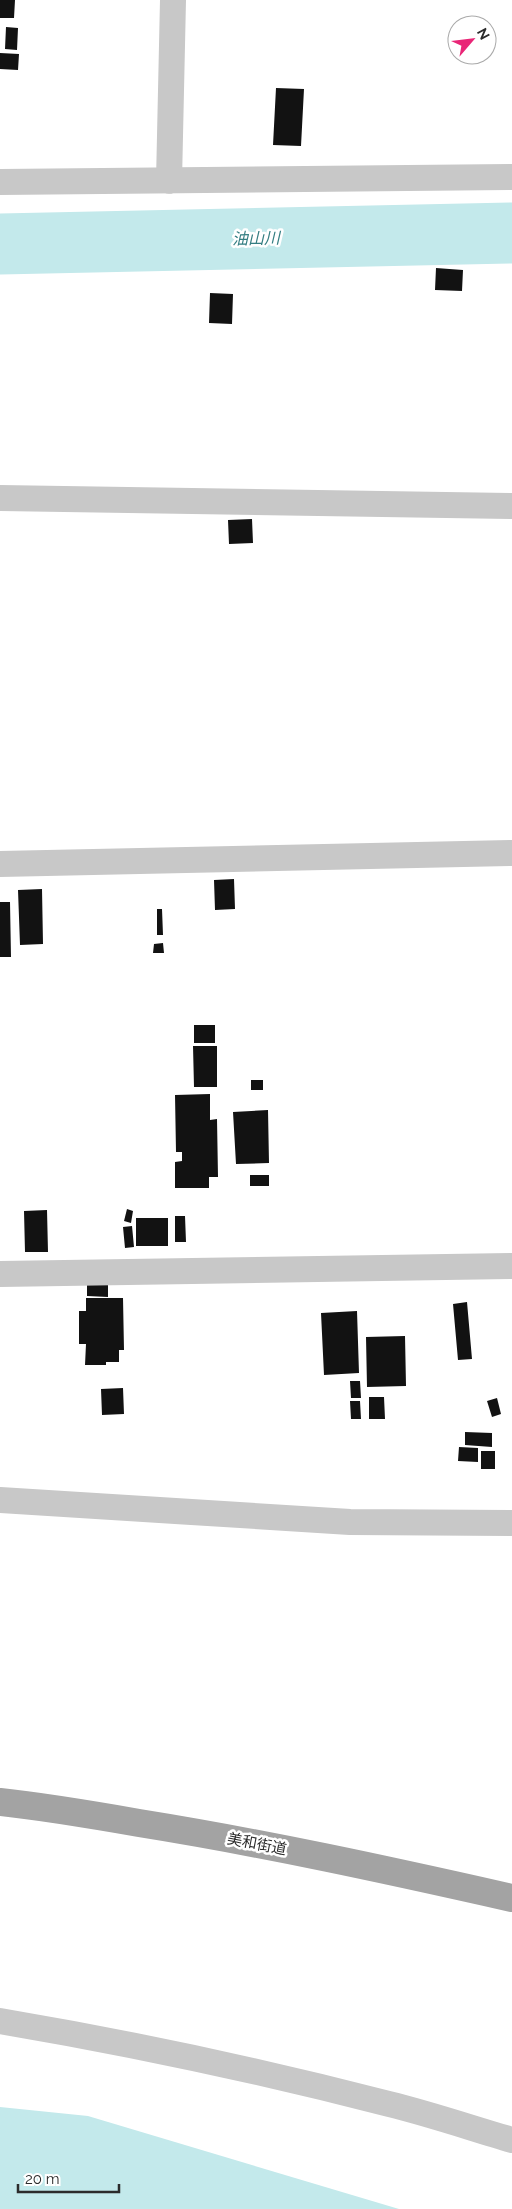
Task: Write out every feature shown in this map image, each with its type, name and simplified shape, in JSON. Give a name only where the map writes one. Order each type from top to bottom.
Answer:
[{"type":"main road","name":"美和街道","points":[[0,1802],[37,1806],[196,1832],[344,1860],[512,1898]]},
{"type":"street","points":[[168,181],[173,0]]},
{"type":"street","points":[[0,182],[512,177]]},
{"type":"street","points":[[0,498],[512,506]]},
{"type":"street","points":[[0,864],[512,853]]},
{"type":"street","points":[[0,1274],[512,1266]]},
{"type":"street","points":[[0,1500],[350,1522],[512,1523]]},
{"type":"street","points":[[0,2021],[80,2034],[275,2077],[390,2104],[512,2140]]},
{"type":"water","points":[[0,2107],[88,2116],[399,2209],[0,2209]]},
{"type":"building","points":[[0,0],[15,0],[14,18],[0,18]]},
{"type":"building","points":[[6,27],[18,28],[17,50],[5,49]]},
{"type":"building","points":[[0,53],[19,54],[18,70],[0,69]]},
{"type":"building","points":[[276,88],[304,89],[301,146],[273,145]]},
{"type":"building","points":[[436,268],[463,270],[462,291],[435,290]]},
{"type":"building","points":[[210,293],[233,294],[232,324],[209,323]]},
{"type":"building","points":[[252,519],[253,543],[229,544],[228,520]]},
{"type":"building","points":[[234,879],[235,909],[215,910],[214,880]]},
{"type":"building","points":[[42,889],[43,944],[20,945],[18,890]]},
{"type":"building","points":[[0,902],[10,902],[11,957],[0,957]]},
{"type":"building","points":[[157,909],[162,909],[163,935],[157,935]]},
{"type":"building","points":[[163,943],[164,953],[153,953],[154,944]]},
{"type":"building","points":[[194,1025],[215,1025],[215,1043],[194,1043]]},
{"type":"building","points":[[193,1046],[217,1046],[217,1087],[194,1087]]},
{"type":"building","points":[[251,1080],[263,1080],[263,1090],[251,1090]]},
{"type":"building","points":[[210,1094],[210,1120],[217,1119],[218,1177],[209,1177],[209,1188],[175,1188],[175,1162],[182,1161],[182,1152],[176,1152],[175,1095]]},
{"type":"building","points":[[268,1110],[269,1163],[236,1164],[233,1112]]},
{"type":"building","points":[[250,1175],[269,1175],[269,1186],[250,1186]]},
{"type":"building","points":[[127,1209],[133,1211],[131,1223],[124,1221]]},
{"type":"building","points":[[47,1210],[48,1252],[25,1252],[24,1211]]},
{"type":"building","points":[[175,1216],[185,1216],[186,1242],[175,1242]]},
{"type":"building","points":[[136,1218],[168,1218],[168,1246],[136,1246]]},
{"type":"building","points":[[132,1226],[134,1247],[125,1248],[123,1227]]},
{"type":"building","points":[[87,1285],[108,1285],[108,1297],[87,1296]]},
{"type":"building","points":[[86,1298],[123,1298],[124,1350],[119,1350],[119,1362],[106,1362],[106,1365],[85,1365],[86,1344],[79,1344],[79,1311],[86,1311]]},
{"type":"building","points":[[467,1302],[472,1359],[458,1360],[453,1304]]},
{"type":"building","points":[[357,1311],[359,1373],[324,1375],[321,1313]]},
{"type":"building","points":[[405,1336],[406,1386],[367,1387],[366,1337]]},
{"type":"building","points":[[350,1381],[360,1381],[361,1398],[351,1398]]},
{"type":"building","points":[[123,1388],[124,1414],[102,1415],[101,1389]]},
{"type":"building","points":[[369,1397],[384,1397],[385,1419],[369,1419]]},
{"type":"building","points":[[497,1398],[501,1414],[492,1417],[487,1401]]},
{"type":"building","points":[[350,1401],[360,1401],[361,1419],[351,1419]]},
{"type":"building","points":[[465,1432],[492,1433],[492,1447],[465,1445]]},
{"type":"building","points":[[459,1447],[478,1448],[478,1462],[458,1461]]},
{"type":"building","points":[[481,1451],[495,1451],[495,1469],[481,1469]]},
{"type":"waterway","name":"油山川","points":[[0,244],[512,233]]}]
